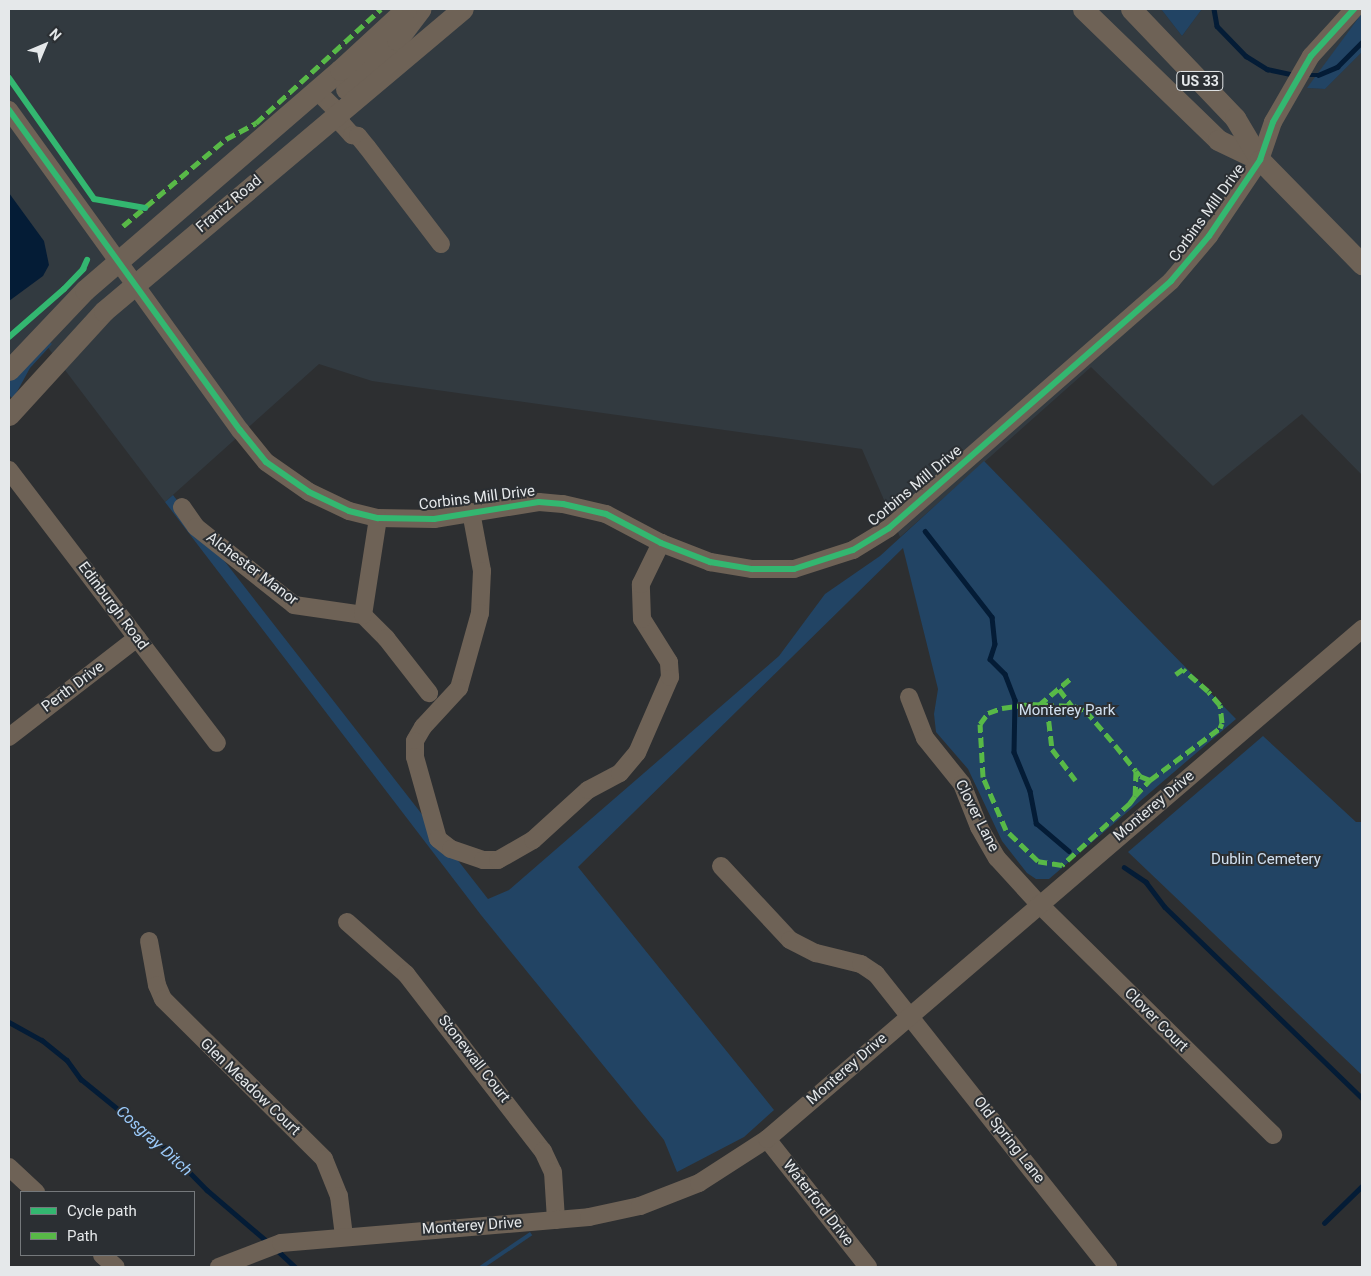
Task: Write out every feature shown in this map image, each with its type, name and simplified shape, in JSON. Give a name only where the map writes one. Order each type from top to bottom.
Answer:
[{"type":"main road","name":"Frantz Road","points":[[9,370],[85,290],[316,90],[406,9]]},
{"type":"main road","points":[[338,112],[341,95],[397,40],[420,9]]},
{"type":"main road","name":"Frantz Road","points":[[9,414],[62,355],[134,286],[338,112],[463,9]]},
{"type":"main road","name":"US 33","points":[[1082,9],[1218,140],[1260,160]]},
{"type":"main road","name":"US 33","points":[[1131,9],[1235,118],[1260,160],[1362,264]]},
{"type":"main road","points":[[215,216],[238,186],[315,115],[316,90]]},
{"type":"main road","points":[[134,286],[145,260],[202,205],[226,168]]},
{"type":"main road","points":[[62,355],[66,334],[109,283],[117,262]]},
{"type":"street","name":"Corbins Mill Drive","points":[[9,110],[134,286],[266,462],[325,501],[378,518],[434,519],[539,502],[563,504],[606,514],[661,543],[731,567],[794,569],[853,550],[889,528],[1171,281],[1209,236],[1260,160],[1273,122],[1311,56],[1354,9]]},
{"type":"street","points":[[316,90],[338,112],[342,124],[352,135],[358,136],[441,244]]},
{"type":"street","name":"Edinburgh Road","points":[[9,470],[217,742]]},
{"type":"street","name":"Alchester Manor","points":[[182,507],[196,527],[294,605],[363,616]]},
{"type":"street","points":[[472,512],[482,571],[480,613],[459,688],[423,727],[415,741],[415,757],[438,839],[451,849],[483,860],[498,860],[533,840],[588,790],[620,773],[637,753],[671,669],[642,619],[641,584],[661,543]]},
{"type":"street","points":[[378,518],[363,616],[386,638],[429,693]]},
{"type":"street","name":"Monterey Drive","points":[[220,1267],[260,1249],[281,1243],[344,1236],[556,1220],[615,1212],[669,1196],[707,1179],[767,1139],[1038,904],[1362,629]]},
{"type":"street","name":"Perth Drive","points":[[9,737],[137,638]]},
{"type":"street","name":"Clover Lane","points":[[909,697],[925,738],[962,784],[987,842],[1038,904]]},
{"type":"street","name":"Old Spring Lane","points":[[721,866],[790,940],[816,953],[869,968],[910,1014],[1108,1267]]},
{"type":"street","name":"Clover Court","points":[[1038,904],[1273,1135]]},
{"type":"street","name":"Stonewall Court","points":[[347,922],[406,974],[543,1151],[554,1177],[556,1220]]},
{"type":"street","name":"Glen Meadow Court","points":[[149,941],[157,985],[163,999],[324,1159],[339,1196],[344,1236]]},
{"type":"street","name":"Waterford Drive","points":[[767,1139],[868,1267]]},
{"type":"street","points":[[9,1167],[35,1191]]},
{"type":"street","points":[[103,1256],[116,1267]]},
{"type":"shaded area","points":[[9,9],[1161,9],[1182,36],[1202,9],[1362,9],[1362,13],[1308,88],[1325,89],[1362,52],[1362,475],[1302,414],[1213,486],[1091,367],[900,537],[862,449],[372,381],[319,364],[165,502],[46,345],[9,390]]},
{"type":"shaded area","points":[[9,193],[44,241],[49,265],[43,276],[9,301]]},
{"type":"green space","points":[[1161,9],[1202,9],[1182,36]]},
{"type":"green space","points":[[1362,13],[1362,52],[1325,89],[1307,88]]},
{"type":"green space","points":[[46,339],[52,344],[30,368],[13,399],[9,395],[9,381]]},
{"type":"green space","name":"Monterey Park","points":[[984,461],[1236,719],[1049,879],[1036,879],[1027,873],[1002,841],[968,769],[936,732],[934,714],[938,689],[903,548],[578,867],[774,1110],[744,1137],[677,1172],[664,1140],[481,915],[165,502],[173,495],[488,899],[509,890],[779,656],[825,594],[880,556]]},
{"type":"green space","name":"Dublin Cemetery","points":[[1263,736],[1356,822],[1362,822],[1362,1075],[1128,852]]},
{"type":"green space","points":[[530,1232],[532,1235],[485,1267],[478,1267]]},
{"type":"waterway","points":[[1214,9],[1217,26],[1246,56],[1267,69],[1296,75]]},
{"type":"waterway","points":[[1306,75],[1318,75],[1337,67],[1362,42]]},
{"type":"waterway","points":[[925,531],[992,617],[995,644],[990,659],[1005,674],[1015,700],[1014,752],[1030,791],[1036,823],[1069,851]]},
{"type":"waterway","points":[[1124,867],[1146,882],[1165,907],[1362,1098]]},
{"type":"waterway","name":"Cosgray Ditch","points":[[9,1022],[42,1040],[67,1060],[81,1079],[166,1148],[207,1190],[269,1243]]},
{"type":"waterway","points":[[1324,1223],[1362,1186]]},
{"type":"waterway","name":"Cosgray Ditch","points":[[277,1250],[295,1267]]},
{"type":"marked path","points":[[123,226],[226,139],[256,123],[381,9]]},
{"type":"marked path","points":[[1135,796],[1150,780],[1220,728],[1222,723],[1220,705],[1208,691],[1183,669],[1176,674]]},
{"type":"marked path","points":[[1039,705],[1070,679]]},
{"type":"marked path","points":[[1059,689],[1072,706]]},
{"type":"marked path","points":[[1136,771],[1135,796],[1130,803],[1062,865],[1038,861],[1006,830],[983,777],[980,724],[988,713],[1002,708],[1029,704],[1074,706],[1086,711],[1115,745],[1136,771],[1140,776],[1150,780]]},
{"type":"marked path","points":[[1047,706],[1052,749],[1075,780]]},
{"type":"cycle path","points":[[9,110],[240,430],[266,462],[309,492],[349,511],[378,518],[434,519],[539,502],[563,504],[606,514],[661,543],[710,562],[752,569],[794,569],[853,550],[889,528],[1171,281],[1209,236],[1260,160],[1273,122],[1311,56],[1354,9]]},
{"type":"cycle path","points":[[9,78],[94,199],[145,208]]},
{"type":"cycle path","points":[[9,337],[64,289],[83,269],[87,260]]}]
